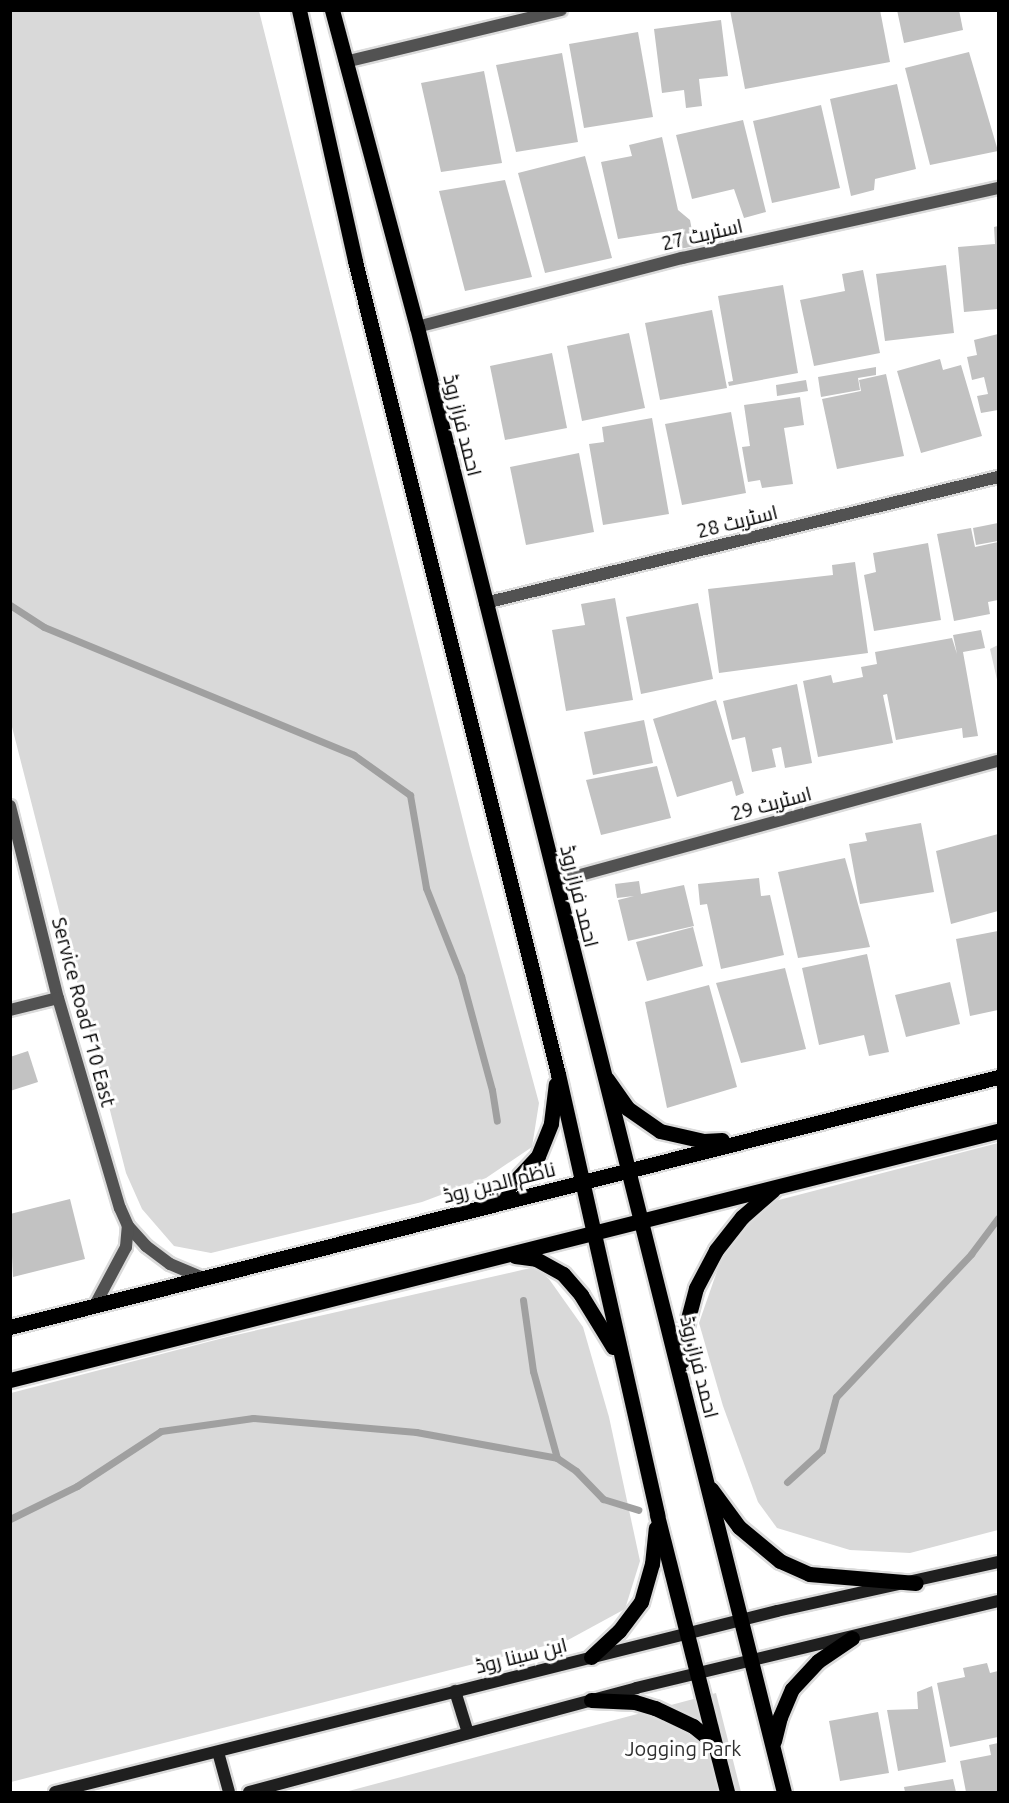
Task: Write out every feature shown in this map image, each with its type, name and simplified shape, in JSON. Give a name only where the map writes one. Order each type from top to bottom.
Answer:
[{"type":"main road","points":[[299,10],[355,261],[558,1074],[620,1360],[727,1792]]},
{"type":"main road","name":"احمد فراز روڈ","points":[[332,10],[417,327],[626,1172],[682,1372],[705,1482],[753,1662],[784,1792]]},
{"type":"main road","points":[[602,1072],[627,1108],[660,1131],[704,1141],[759,1138]]},
{"type":"main road","points":[[474,1210],[510,1186],[538,1156],[551,1123],[558,1074]]},
{"type":"main road","name":"ناظم الدین روڈ","points":[[10,1327],[200,1277],[999,1077]]},
{"type":"main road","points":[[10,1380],[999,1131]]},
{"type":"main road","points":[[682,1372],[685,1329],[696,1288],[722,1242],[742,1217],[775,1188]]},
{"type":"main road","points":[[504,1255],[536,1258],[563,1274],[581,1295],[620,1360]]},
{"type":"main road","points":[[705,1482],[738,1527],[780,1561],[809,1574],[916,1583]]},
{"type":"main road","points":[[591,1658],[619,1631],[641,1602],[652,1564],[657,1515]]},
{"type":"main road","name":"ابن سینا روڈ","points":[[55,1792],[687,1633],[916,1583],[999,1562]]},
{"type":"main road","points":[[249,1792],[269,1790],[591,1700],[999,1601]]},
{"type":"main road","points":[[773,1747],[780,1717],[792,1689],[818,1661],[852,1638]]},
{"type":"main road","points":[[455,1691],[468,1733]]},
{"type":"main road","points":[[591,1700],[635,1702],[655,1708],[693,1726],[714,1743]]},
{"type":"main road","points":[[218,1752],[229,1792]]},
{"type":"street","points":[[345,62],[561,10]]},
{"type":"street","name":"اسٹریٹ 27","points":[[417,327],[682,258],[999,188]]},
{"type":"street","name":"اسٹریٹ 28","points":[[485,603],[999,477]]},
{"type":"street","name":"اسٹریٹ 29","points":[[555,882],[999,761]]},
{"type":"street","name":"Service Road F10 East","points":[[10,806],[58,998],[128,1226],[126,1247],[95,1305]]},
{"type":"street","points":[[10,1010],[58,998]]},
{"type":"street","points":[[128,1226],[170,1264],[200,1277]]},
{"type":"green space","points":[[10,11],[259,11],[470,848],[539,1103],[532,1147],[486,1178],[422,1202],[211,1253],[174,1246],[142,1209],[126,1173],[11,723]]},
{"type":"green space","points":[[998,645],[998,684],[990,649]]},
{"type":"green space","points":[[998,1143],[998,1530],[910,1553],[850,1550],[777,1528],[758,1502],[723,1406],[699,1323],[725,1248],[771,1202]]},
{"type":"green space","points":[[535,1267],[549,1279],[583,1327],[609,1417],[640,1561],[625,1609],[568,1640],[11,1782],[11,1393],[227,1337]]},
{"type":"green space","name":"Jogging Park","points":[[716,1693],[741,1792],[345,1792]]},
{"type":"building","points":[[730,10],[880,10],[890,62],[745,89]]},
{"type":"building","points":[[897,10],[959,10],[963,30],[904,43]]},
{"type":"building","points":[[721,20],[728,76],[699,79],[702,106],[686,108],[684,90],[662,93],[654,29]]},
{"type":"building","points":[[638,32],[653,117],[584,128],[569,44]]},
{"type":"building","points":[[969,52],[998,151],[930,165],[905,68]]},
{"type":"building","points":[[562,53],[578,142],[516,152],[496,65]]},
{"type":"building","points":[[484,71],[502,163],[441,172],[421,83]]},
{"type":"building","points":[[897,84],[916,169],[875,179],[874,190],[851,196],[830,99]]},
{"type":"building","points":[[821,105],[840,188],[772,203],[753,121]]},
{"type":"building","points":[[743,120],[766,212],[744,218],[734,189],[692,199],[676,135]]},
{"type":"building","points":[[662,137],[678,210],[690,220],[695,246],[675,250],[670,231],[618,239],[601,162],[632,156],[629,145]]},
{"type":"building","points":[[585,156],[612,258],[545,273],[518,173]]},
{"type":"building","points":[[505,180],[532,277],[465,291],[439,191]]},
{"type":"building","points":[[998,226],[998,309],[964,312],[958,247],[995,244],[994,227]]},
{"type":"building","points":[[946,265],[954,333],[885,341],[876,274]]},
{"type":"building","points":[[863,270],[880,353],[814,366],[800,300],[845,291],[842,274]]},
{"type":"building","points":[[783,285],[798,373],[729,386],[728,382],[733,381],[718,296]]},
{"type":"building","points":[[712,310],[727,388],[660,400],[645,323]]},
{"type":"building","points":[[629,333],[645,408],[582,421],[567,346]]},
{"type":"building","points":[[998,334],[998,410],[981,413],[977,396],[988,394],[984,377],[972,380],[967,357],[977,355],[974,340]]},
{"type":"building","points":[[552,353],[567,428],[505,440],[490,366]]},
{"type":"building","points":[[940,359],[943,370],[961,365],[982,436],[921,453],[897,371]]},
{"type":"building","points":[[876,367],[876,375],[858,378],[860,390],[821,397],[818,377]]},
{"type":"building","points":[[886,374],[904,456],[837,469],[822,399],[861,391],[859,380]]},
{"type":"building","points":[[806,380],[808,391],[777,396],[776,385]]},
{"type":"building","points":[[800,397],[804,425],[784,428],[793,484],[762,488],[760,480],[748,482],[742,447],[750,446],[744,405]]},
{"type":"building","points":[[731,412],[746,493],[682,505],[665,424]]},
{"type":"building","points":[[652,418],[669,514],[603,525],[589,444],[604,442],[602,427]]},
{"type":"building","points":[[579,453],[594,532],[526,545],[510,467]]},
{"type":"building","points":[[998,523],[998,541],[976,545],[973,528]]},
{"type":"building","points":[[971,528],[975,547],[998,542],[998,600],[988,602],[990,614],[954,621],[937,534]]},
{"type":"building","points":[[928,543],[941,620],[874,631],[864,575],[876,572],[873,553]]},
{"type":"building","points":[[855,562],[868,653],[719,673],[708,589],[833,575],[832,565]]},
{"type":"building","points":[[615,598],[633,700],[566,711],[552,630],[585,625],[581,604]]},
{"type":"building","points":[[698,603],[713,679],[641,694],[626,617]]},
{"type":"building","points":[[981,630],[985,648],[963,652],[978,736],[963,738],[962,728],[896,740],[887,694],[883,695],[893,743],[818,757],[803,681],[831,675],[833,683],[863,677],[861,667],[877,664],[875,652],[952,638],[957,654],[953,635]]},
{"type":"building","points":[[797,684],[812,763],[785,768],[781,747],[772,749],[776,767],[752,772],[745,737],[732,740],[723,701]]},
{"type":"building","points":[[716,700],[744,793],[736,796],[732,781],[677,797],[653,719]]},
{"type":"building","points":[[644,720],[653,763],[593,775],[584,732]]},
{"type":"building","points":[[657,766],[671,818],[601,835],[586,780]]},
{"type":"building","points":[[921,823],[934,892],[860,904],[849,844],[867,841],[865,833]]},
{"type":"building","points":[[998,834],[998,911],[951,924],[936,851]]},
{"type":"building","points":[[845,858],[870,947],[798,958],[778,872]]},
{"type":"building","points":[[759,878],[761,896],[770,895],[784,955],[721,969],[707,904],[700,905],[698,884]]},
{"type":"building","points":[[639,881],[641,894],[684,885],[694,926],[628,941],[618,900],[634,896],[617,898],[615,884]]},
{"type":"building","points":[[693,927],[703,966],[647,981],[636,942]]},
{"type":"building","points":[[998,931],[998,1010],[970,1016],[956,939]]},
{"type":"building","points":[[867,954],[889,1052],[869,1056],[864,1035],[819,1045],[802,968]]},
{"type":"building","points":[[785,968],[806,1049],[741,1063],[716,983]]},
{"type":"building","points":[[950,982],[960,1024],[906,1037],[895,995]]},
{"type":"building","points":[[709,985],[737,1087],[667,1108],[645,1002]]},
{"type":"building","points":[[28,1051],[38,1082],[10,1091],[10,1057]]},
{"type":"building","points":[[70,1199],[85,1259],[13,1277],[10,1214]]},
{"type":"building","points":[[987,1663],[990,1673],[998,1671],[998,1737],[950,1747],[937,1683],[965,1677],[963,1668]]},
{"type":"building","points":[[932,1686],[946,1762],[898,1771],[887,1710],[918,1709],[917,1692]]},
{"type":"building","points":[[878,1712],[889,1773],[840,1781],[829,1721]]},
{"type":"building","points":[[998,1743],[998,1792],[966,1792],[960,1761],[991,1755],[989,1745]]},
{"type":"building","points":[[953,1779],[956,1792],[905,1792],[904,1787]]},
{"type":"waterway","points":[[10,605],[44,627],[354,755],[410,795],[426,888],[461,976],[492,1090],[497,1121]]},
{"type":"waterway","points":[[787,1482],[822,1450],[836,1397],[971,1254],[998,1218]]},
{"type":"waterway","points":[[523,1300],[533,1371],[557,1458]]},
{"type":"waterway","points":[[10,1519],[77,1486],[161,1431],[253,1418],[416,1432],[557,1458],[576,1471],[603,1499],[638,1510]]}]
